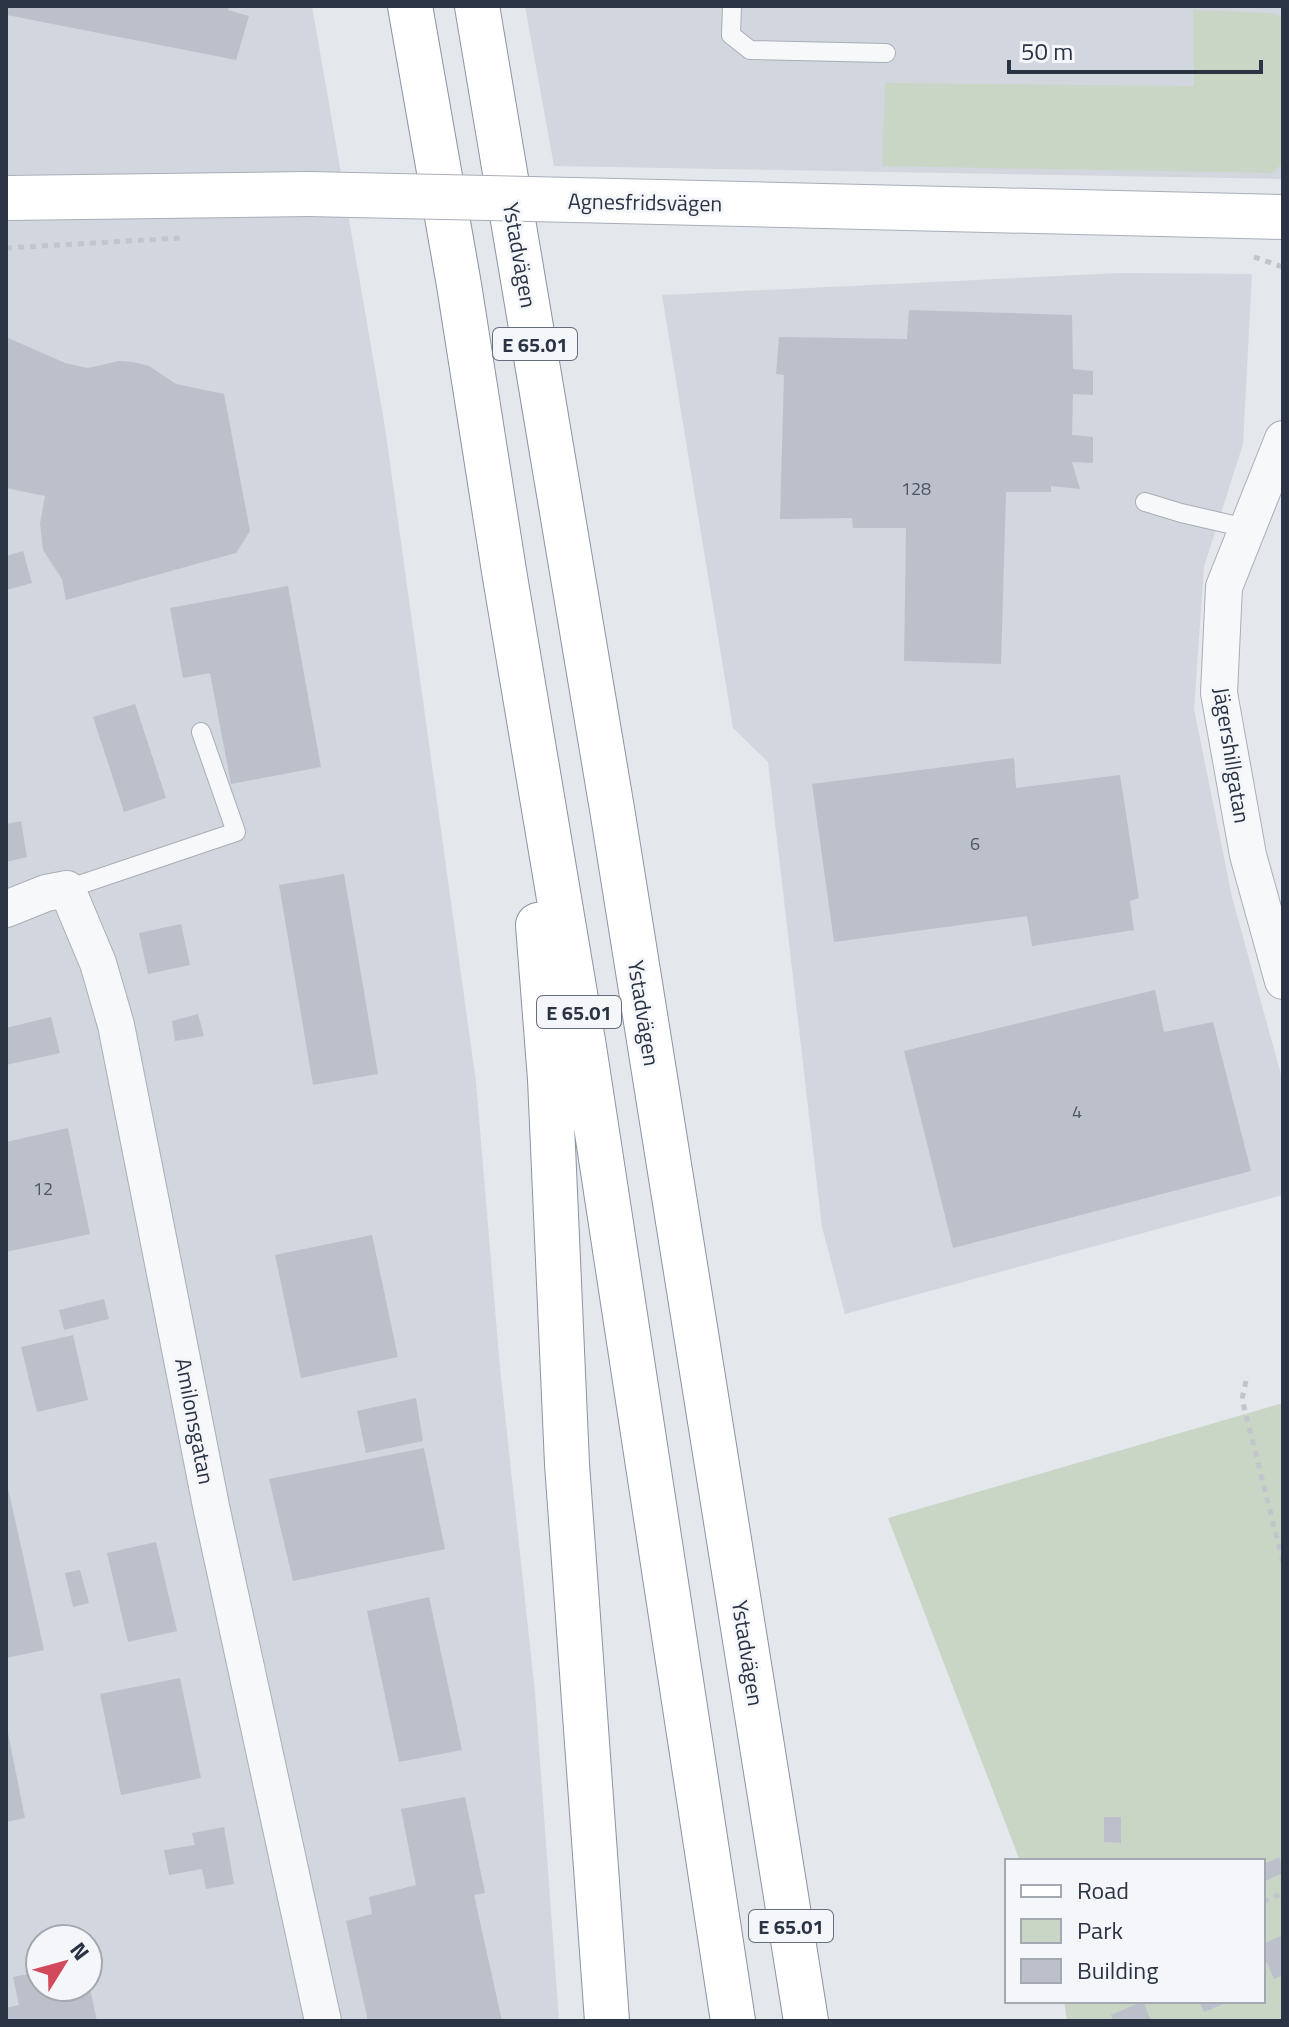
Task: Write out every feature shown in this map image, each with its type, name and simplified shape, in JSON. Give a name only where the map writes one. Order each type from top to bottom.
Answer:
[{"type":"main road","name":"E 65.01","points":[[410,6],[587,1062],[733,2021]]},
{"type":"main road","name":"Ystadvägen","points":[[477,6],[613,815],[806,2021]]},
{"type":"main road","name":"Agnesfridsvägen","points":[[6,198],[308,194],[1283,217]]},
{"type":"main road","points":[[518,651],[550,1079],[567,1464],[607,2021]]},
{"type":"street","name":"Jägershillgatan","points":[[1283,439],[1224,587],[1219,693],[1248,855],[1283,981]]},
{"type":"street","points":[[6,909],[46,893],[67,889]]},
{"type":"street","name":"Amilonsgatan","points":[[67,889],[98,963],[116,1025],[212,1511],[323,2021]]},
{"type":"lane","points":[[732,6],[731,35],[750,50],[886,53]]},
{"type":"lane","points":[[1145,502],[1246,528]]},
{"type":"lane","points":[[67,889],[236,832],[201,732]]},
{"type":"path","points":[[6,248],[186,237]]},
{"type":"path","points":[[1246,1381],[1242,1399],[1283,1562]]},
{"type":"shaded area","points":[[6,6],[312,6],[385,427],[476,1082],[500,1368],[535,1693],[559,2021],[6,2021]]},
{"type":"shaded area","points":[[525,6],[1283,6],[1283,179],[554,166]]},
{"type":"shaded area","points":[[1122,273],[1252,274],[1243,444],[1204,567],[1194,709],[1232,897],[1283,1082],[1283,1195],[845,1314],[822,1227],[768,762],[733,728],[662,295]]},
{"type":"green space","points":[[1193,10],[1273,13],[1283,18],[1283,163],[1272,173],[882,166],[885,83],[1194,86]]},
{"type":"green space","points":[[1283,1403],[1283,2021],[1067,2021],[1064,2003],[1265,2003],[1265,1859],[1019,1859],[888,1518]]},
{"type":"building","points":[[8,6],[229,6],[228,10],[249,16],[236,60],[7,15]]},
{"type":"building","points":[[909,310],[1072,315],[1073,369],[1093,371],[1093,395],[1073,394],[1072,435],[1093,437],[1093,463],[1072,462],[1080,489],[1051,486],[1051,492],[1006,492],[1001,664],[904,661],[906,528],[853,528],[852,518],[780,519],[784,375],[776,374],[779,337],[907,339]]},
{"type":"building","points":[[6,337],[65,363],[88,368],[119,361],[133,362],[149,366],[176,384],[224,394],[250,531],[236,553],[66,600],[62,579],[43,550],[40,523],[45,496],[6,488]]},
{"type":"building","points":[[23,551],[32,583],[6,590],[6,556]]},
{"type":"building","points":[[288,586],[321,767],[231,784],[210,673],[183,678],[170,608]]},
{"type":"building","points":[[135,704],[166,798],[124,812],[93,717]]},
{"type":"building","points":[[1014,758],[1016,788],[1120,775],[1139,898],[1130,901],[1134,930],[1032,946],[1027,916],[834,942],[812,784]]},
{"type":"building","points":[[21,821],[27,857],[6,862],[6,824]]},
{"type":"building","points":[[344,874],[378,1074],[313,1085],[279,885]]},
{"type":"building","points":[[181,924],[190,965],[148,974],[139,933]]},
{"type":"building","points":[[1155,990],[1164,1032],[1213,1022],[1251,1171],[953,1248],[904,1051]]},
{"type":"building","points":[[198,1014],[204,1036],[175,1041],[172,1021]]},
{"type":"building","points":[[51,1017],[60,1053],[6,1065],[6,1028]]},
{"type":"building","points":[[68,1128],[90,1234],[6,1252],[6,1142]]},
{"type":"building","points":[[372,1235],[398,1357],[301,1378],[275,1255]]},
{"type":"building","points":[[104,1299],[109,1319],[64,1330],[59,1310]]},
{"type":"building","points":[[73,1335],[88,1400],[37,1412],[21,1347]]},
{"type":"building","points":[[416,1398],[423,1441],[366,1453],[357,1411]]},
{"type":"building","points":[[424,1448],[445,1549],[293,1581],[269,1479]]},
{"type":"building","points":[[6,1479],[44,1650],[6,1658]]},
{"type":"building","points":[[156,1542],[177,1631],[128,1642],[107,1553]]},
{"type":"building","points":[[80,1570],[89,1603],[73,1607],[65,1573]]},
{"type":"building","points":[[429,1597],[462,1750],[399,1762],[367,1611]]},
{"type":"building","points":[[180,1678],[201,1778],[121,1795],[100,1694]]},
{"type":"building","points":[[6,1723],[25,1818],[6,1822]]},
{"type":"building","points":[[465,1797],[485,1893],[474,1895],[502,2021],[368,2021],[346,1921],[372,1914],[369,1897],[416,1885],[401,1809]]},
{"type":"building","points":[[1104,1817],[1121,1817],[1121,1843],[1104,1842]]},
{"type":"building","points":[[224,1827],[234,1884],[206,1889],[202,1869],[169,1875],[164,1850],[195,1845],[192,1833]]},
{"type":"building","points":[[1279,1857],[1283,1873],[1265,1881],[1265,1864]]},
{"type":"building","points":[[1283,1935],[1283,1975],[1274,1979],[1265,1959],[1265,1943]]},
{"type":"building","points":[[24,1975],[24,2003],[93,2003],[97,2021],[6,2021],[6,2008],[19,2005],[13,1977]]},
{"type":"building","points":[[1144,2003],[1151,2021],[1113,2021],[1111,2015]]},
{"type":"building","points":[[1200,2003],[1226,2003],[1204,2012]]}]
